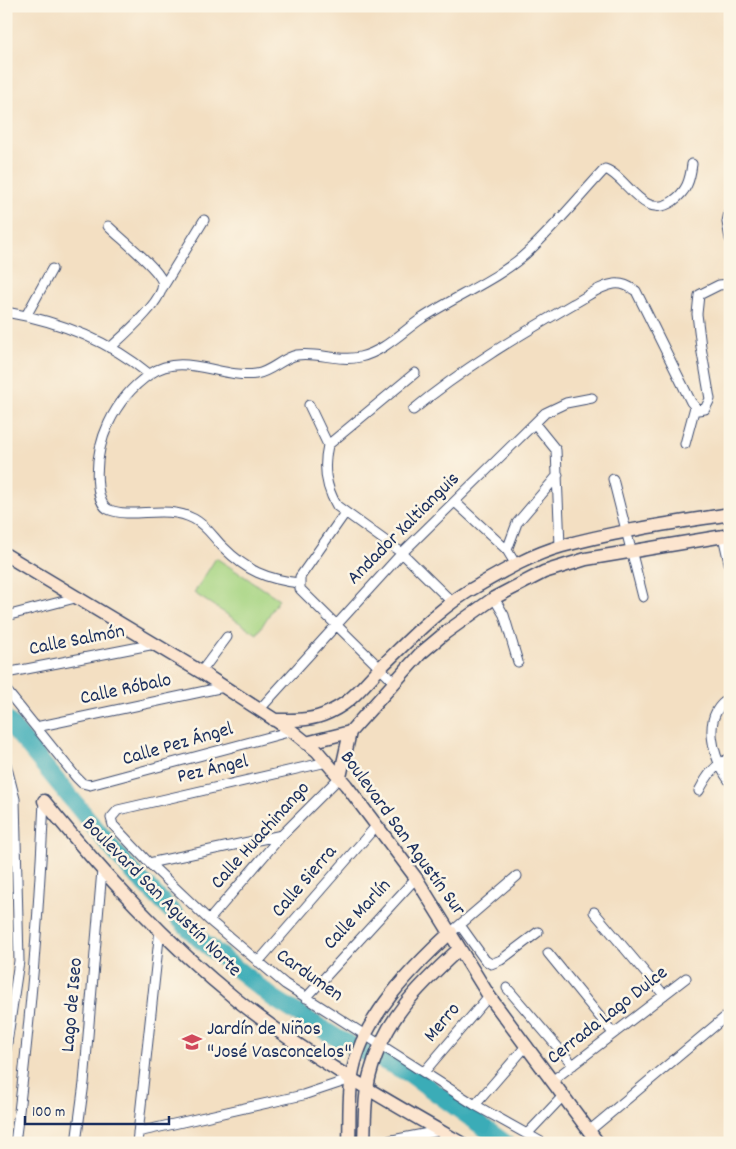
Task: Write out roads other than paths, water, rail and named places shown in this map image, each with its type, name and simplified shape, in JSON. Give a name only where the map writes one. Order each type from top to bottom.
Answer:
[{"type":"main road","points":[[274,720],[302,720],[322,716],[359,694],[381,668],[422,627],[452,602],[516,565],[560,546],[626,532],[730,514]]},
{"type":"main road","points":[[340,777],[350,732],[394,682],[445,632],[494,598],[544,572],[586,559],[726,535]]},
{"type":"main road","name":"Boulevard San Agustín Sur","points":[[6,555],[79,597],[201,672],[292,731],[327,762],[456,929],[460,949],[489,996],[598,1143]]},
{"type":"main road","points":[[306,742],[350,732]]},
{"type":"main road","name":"Boulevard San Agustín Norte","points":[[44,801],[102,870],[205,973],[238,1000],[352,1079],[461,1143]]},
{"type":"main road","points":[[349,1143],[354,1065],[365,1038],[385,1004],[427,954],[456,929]]},
{"type":"main road","points":[[364,1143],[369,1074],[379,1047],[393,1019],[421,984],[460,949]]},
{"type":"street","points":[[298,584],[271,579],[250,569],[223,547],[209,529],[194,519],[174,512],[123,512],[109,510],[104,506],[99,495],[97,462],[102,438],[111,418],[128,394],[149,374],[173,364],[258,374],[298,355],[344,358],[370,354],[454,297],[485,282],[531,250],[605,169],[645,203],[658,207],[669,204],[685,190],[691,177],[692,164]]},
{"type":"street","points":[[730,208],[727,222],[730,239]]},
{"type":"street","points":[[110,348],[140,319],[161,293],[204,220]]},
{"type":"street","points":[[108,226],[162,279],[163,287]]},
{"type":"street","points":[[26,316],[52,269]]},
{"type":"street","points":[[413,410],[449,381],[543,320],[596,290],[613,284],[625,284],[636,290],[695,407],[698,410],[705,409],[710,399],[697,314],[699,295],[719,285],[730,284]]},
{"type":"street","points":[[6,312],[74,330],[110,348],[149,374]]},
{"type":"street","points":[[414,373],[328,445],[325,458],[325,476],[331,496],[337,506],[402,553],[452,602]]},
{"type":"street","name":"Andador Xaltianguis","points":[[259,710],[402,553],[545,413],[556,406],[592,398]]},
{"type":"street","points":[[309,404],[328,445]]},
{"type":"street","points":[[685,444],[695,407]]},
{"type":"street","points":[[535,424],[556,450],[560,546]]},
{"type":"street","points":[[507,550],[517,523],[558,476]]},
{"type":"street","points":[[613,479],[643,597]]},
{"type":"street","points":[[455,502],[507,550],[516,565]]},
{"type":"street","points":[[345,513],[300,577],[298,584],[304,595],[394,682]]},
{"type":"street","points":[[726,535],[730,568]]},
{"type":"street","points":[[6,616],[79,597]]},
{"type":"street","points":[[494,598],[504,615],[518,662]]},
{"type":"street","points":[[201,672],[227,637]]},
{"type":"street","name":"Calle Salmón","points":[[6,673],[155,644]]},
{"type":"street","name":"Calle Róbalo","points":[[36,727],[224,687]]},
{"type":"street","points":[[6,690],[36,727]]},
{"type":"street","points":[[730,698],[722,702],[716,714],[712,734],[714,753],[730,782]]},
{"type":"street","name":"Calle Pez Ángel","points":[[36,727],[76,777],[82,783],[90,785],[106,783],[292,731]]},
{"type":"street","points":[[699,791],[706,778],[718,763],[730,758]]},
{"type":"street","name":"Pez Ángel","points":[[111,818],[113,813],[118,810],[327,762]]},
{"type":"street","points":[[6,764],[15,799],[19,961],[6,1050]]},
{"type":"street","name":"Calle Huachinango","points":[[209,920],[282,835],[340,777]]},
{"type":"street","points":[[15,1143],[25,1067],[40,910],[44,801]]},
{"type":"street","name":"Cardumen","points":[[111,818],[114,825],[149,863],[209,920],[258,962],[306,998],[379,1047],[424,1072],[474,1105],[543,1143]]},
{"type":"street","name":"Calle Sierra","points":[[258,962],[377,825]]},
{"type":"street","points":[[149,863],[282,835]]},
{"type":"street","name":"Lago de Iseo","points":[[76,1143],[84,1083],[102,870]]},
{"type":"street","points":[[517,876],[456,929],[491,964],[501,960],[538,932]]},
{"type":"street","name":"Calle Marlín","points":[[306,998],[416,878]]},
{"type":"street","points":[[594,912],[664,995]]},
{"type":"street","points":[[137,1143],[160,928]]},
{"type":"street","points":[[548,953],[613,1033]]},
{"type":"street","name":"Cerrada Lago Dulce","points":[[552,1081],[686,978]]},
{"type":"street","points":[[507,988],[573,1066]]},
{"type":"street","name":"Merro","points":[[424,1072],[489,996]]},
{"type":"street","points":[[589,1131],[730,1013]]},
{"type":"street","points":[[474,1105],[527,1045]]},
{"type":"street","points":[[138,1132],[303,1095],[352,1079]]},
{"type":"street","points":[[527,1134],[563,1096]]},
{"type":"street","points":[[377,1143],[440,1130]]},
{"type":"waterway","points":[[6,719],[124,863],[198,938],[273,998],[337,1038],[410,1074],[505,1143]]},
{"type":"place","name":"Jardín de Niños \"José Vasconcelos\"","points":[[192,1042]]}]
